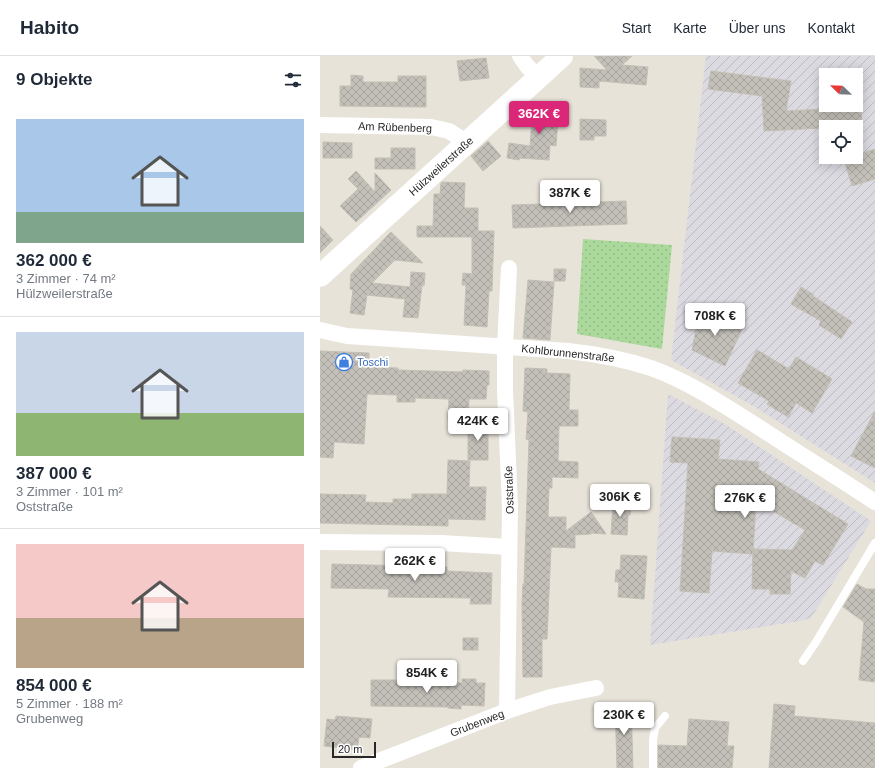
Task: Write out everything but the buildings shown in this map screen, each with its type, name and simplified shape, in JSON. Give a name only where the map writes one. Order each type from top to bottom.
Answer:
[{"type":"street","points":[[520,56],[538,77]]},
{"type":"street","name":"Hülzweilerstraße","points":[[320,276],[562,56]]},
{"type":"street","name":"Am Rübenberg","points":[[320,125],[431,127],[449,131],[466,142]]},
{"type":"street","name":"Oststraße","points":[[507,711],[510,507],[506,420],[505,347],[509,268]]},
{"type":"street","name":"Kohlbrunnenstraße","points":[[320,330],[347,336],[568,351],[597,354],[621,359],[679,380],[720,402],[875,502]]},
{"type":"street","points":[[320,542],[441,543],[509,546]]},
{"type":"street","name":"Grubenweg","points":[[361,768],[389,763],[451,732],[507,711],[550,697],[596,688]]},
{"type":"lane","points":[[804,661],[875,543]]},
{"type":"lane","points":[[653,768],[653,740],[655,728],[665,716]]},
{"type":"shaded area","points":[[706,56],[875,56],[875,483],[755,407],[671,360]]},
{"type":"shaded area","points":[[668,394],[725,424],[871,521],[811,618],[650,645]]},
{"type":"green space","points":[[583,239],[672,245],[662,349],[577,334]]},
{"type":"place","name":"Toschi","points":[[344,362]]}]
